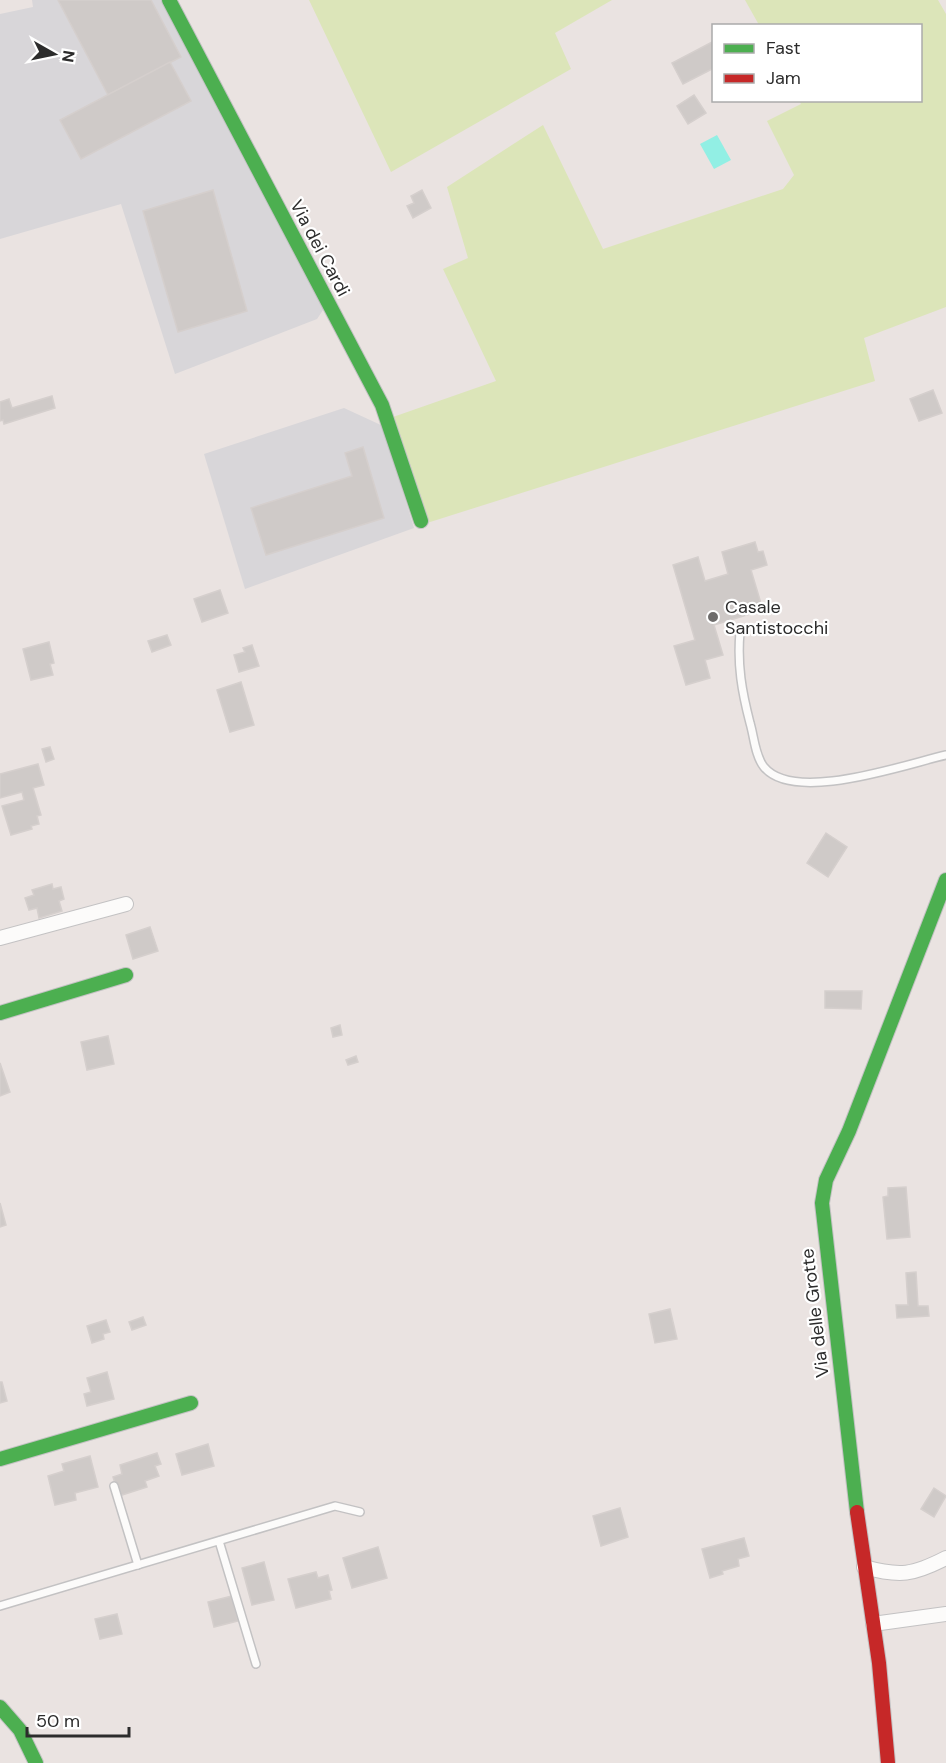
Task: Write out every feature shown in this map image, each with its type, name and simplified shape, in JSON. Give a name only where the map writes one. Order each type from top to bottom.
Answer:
[{"type":"street","name":"Via dei Cardi","points":[[169,0],[382,405],[421,522]]},
{"type":"street","name":"Via delle Grotte","points":[[888,1763],[825,1240],[822,1198],[826,1180],[849,1131],[946,880]]},
{"type":"street","points":[[0,938],[126,904]]},
{"type":"street","points":[[0,1013],[126,975]]},
{"type":"street","points":[[0,1459],[191,1403]]},
{"type":"street","points":[[864,1567],[891,1574],[913,1574],[946,1558]]},
{"type":"street","points":[[873,1624],[946,1614]]},
{"type":"street","points":[[0,1707],[20,1730],[36,1763]]},
{"type":"lane","points":[[740,632],[738,670],[741,690],[760,760],[775,776],[798,783],[823,782],[946,755]]},
{"type":"lane","points":[[114,1486],[138,1565]]},
{"type":"lane","points":[[0,1606],[335,1506],[360,1512]]},
{"type":"lane","points":[[219,1541],[256,1664]]},
{"type":"shaded area","points":[[32,0],[165,0],[325,307],[317,319],[175,374],[121,204],[0,239],[0,14],[33,7]]},
{"type":"shaded area","points":[[344,408],[383,426],[414,528],[245,589],[204,454]]},
{"type":"green space","points":[[309,0],[612,0],[555,33],[571,69],[391,172]]},
{"type":"green space","points":[[745,0],[938,0],[946,14],[946,307],[864,338],[875,381],[427,523],[393,417],[496,381],[443,269],[468,258],[447,187],[543,125],[603,249],[783,189],[794,175],[767,121],[801,104],[800,102],[922,102],[922,24],[758,24]]},
{"type":"water","points":[[717,135],[731,160],[714,169],[700,144]]},
{"type":"building","points":[[58,0],[151,0],[181,57],[108,95]]},
{"type":"building","points":[[712,42],[712,69],[683,84],[672,63]]},
{"type":"building","points":[[170,62],[191,101],[81,159],[60,120]]},
{"type":"building","points":[[694,95],[706,113],[688,124],[677,106]]},
{"type":"building","points":[[213,190],[247,311],[178,332],[143,211]]},
{"type":"building","points":[[422,190],[431,208],[413,218],[407,206],[414,203],[411,196]]},
{"type":"building","points":[[933,390],[942,413],[919,421],[910,399]]},
{"type":"building","points":[[52,396],[55,408],[4,424],[3,420],[0,421],[0,402],[9,399],[12,408]]},
{"type":"building","points":[[363,447],[384,518],[266,555],[251,508],[352,476],[345,453]]},
{"type":"building","name":"Casale Santistocchi","points":[[755,542],[758,552],[763,551],[767,565],[751,570],[763,610],[714,625],[723,655],[705,660],[710,678],[686,685],[674,646],[695,640],[673,565],[698,557],[705,581],[728,574],[722,552]]},
{"type":"building","points":[[220,590],[228,613],[202,622],[194,599]]},
{"type":"building","points":[[167,635],[171,645],[152,652],[148,641]]},
{"type":"building","points":[[49,642],[54,663],[50,664],[53,675],[31,680],[23,649]]},
{"type":"building","points":[[252,645],[259,666],[239,672],[234,655],[245,652],[243,648]]},
{"type":"building","points":[[241,682],[254,725],[230,732],[217,690]]},
{"type":"building","points":[[50,747],[54,759],[46,762],[42,749]]},
{"type":"building","points":[[38,764],[44,785],[33,788],[41,815],[37,816],[39,824],[31,826],[32,829],[11,835],[2,806],[24,800],[22,792],[0,798],[0,774]]},
{"type":"building","points":[[826,833],[847,847],[828,877],[807,863]]},
{"type":"building","points":[[52,884],[53,889],[61,887],[64,899],[59,901],[62,911],[39,918],[37,908],[29,910],[25,898],[34,895],[32,890]]},
{"type":"building","points":[[150,927],[158,951],[133,959],[126,935]]},
{"type":"building","points":[[825,991],[862,991],[861,1009],[825,1008]]},
{"type":"building","points":[[340,1025],[342,1035],[333,1037],[331,1028]]},
{"type":"building","points":[[108,1036],[114,1064],[87,1070],[81,1042]]},
{"type":"building","points":[[356,1056],[358,1062],[348,1065],[346,1060]]},
{"type":"building","points":[[0,1063],[10,1092],[0,1096]]},
{"type":"building","points":[[906,1187],[910,1237],[887,1239],[883,1197],[888,1196],[888,1188]]},
{"type":"building","points":[[0,1203],[6,1225],[0,1227]]},
{"type":"building","points":[[916,1272],[918,1306],[928,1306],[929,1316],[897,1318],[896,1305],[908,1305],[906,1273]]},
{"type":"building","points":[[670,1309],[677,1339],[655,1343],[649,1314]]},
{"type":"building","points":[[143,1317],[146,1325],[132,1330],[129,1322]]},
{"type":"building","points":[[106,1320],[110,1332],[103,1334],[104,1339],[92,1343],[87,1326]]},
{"type":"building","points":[[107,1372],[114,1399],[87,1406],[84,1394],[91,1392],[87,1378]]},
{"type":"building","points":[[0,1382],[2,1382],[7,1401],[0,1403]]},
{"type":"building","points":[[208,1444],[214,1466],[182,1475],[176,1454]]},
{"type":"building","points":[[157,1453],[161,1464],[155,1466],[159,1476],[145,1481],[147,1487],[119,1496],[113,1477],[122,1474],[120,1465]]},
{"type":"building","points":[[90,1456],[98,1487],[75,1493],[76,1500],[55,1505],[48,1476],[64,1471],[62,1464]]},
{"type":"building","points":[[934,1488],[946,1496],[934,1517],[921,1509]]},
{"type":"building","points":[[620,1508],[628,1537],[601,1546],[593,1516]]},
{"type":"building","points":[[744,1538],[749,1556],[738,1559],[739,1566],[722,1571],[723,1574],[710,1578],[702,1549]]},
{"type":"building","points":[[378,1547],[387,1578],[352,1588],[343,1558]]},
{"type":"building","points":[[264,1562],[274,1600],[252,1605],[242,1568]]},
{"type":"building","points":[[316,1572],[318,1578],[328,1575],[332,1590],[329,1591],[331,1599],[296,1608],[288,1579]]},
{"type":"building","points":[[232,1596],[238,1621],[214,1627],[208,1602]]},
{"type":"building","points":[[117,1614],[122,1634],[100,1639],[95,1619]]},
{"type":"traffic: fast","points":[[169,0],[382,405],[421,521]]},
{"type":"traffic: fast","points":[[857,1512],[822,1203],[826,1180],[849,1131],[946,880]]},
{"type":"traffic: fast","points":[[0,1013],[126,975]]},
{"type":"traffic: fast","points":[[0,1459],[191,1403]]},
{"type":"traffic: fast","points":[[0,1707],[20,1730],[36,1763]]},
{"type":"traffic: jam","points":[[857,1512],[879,1663],[888,1763]]},
{"type":"place","name":"Casale Santistocchi","points":[[713,617]]}]
